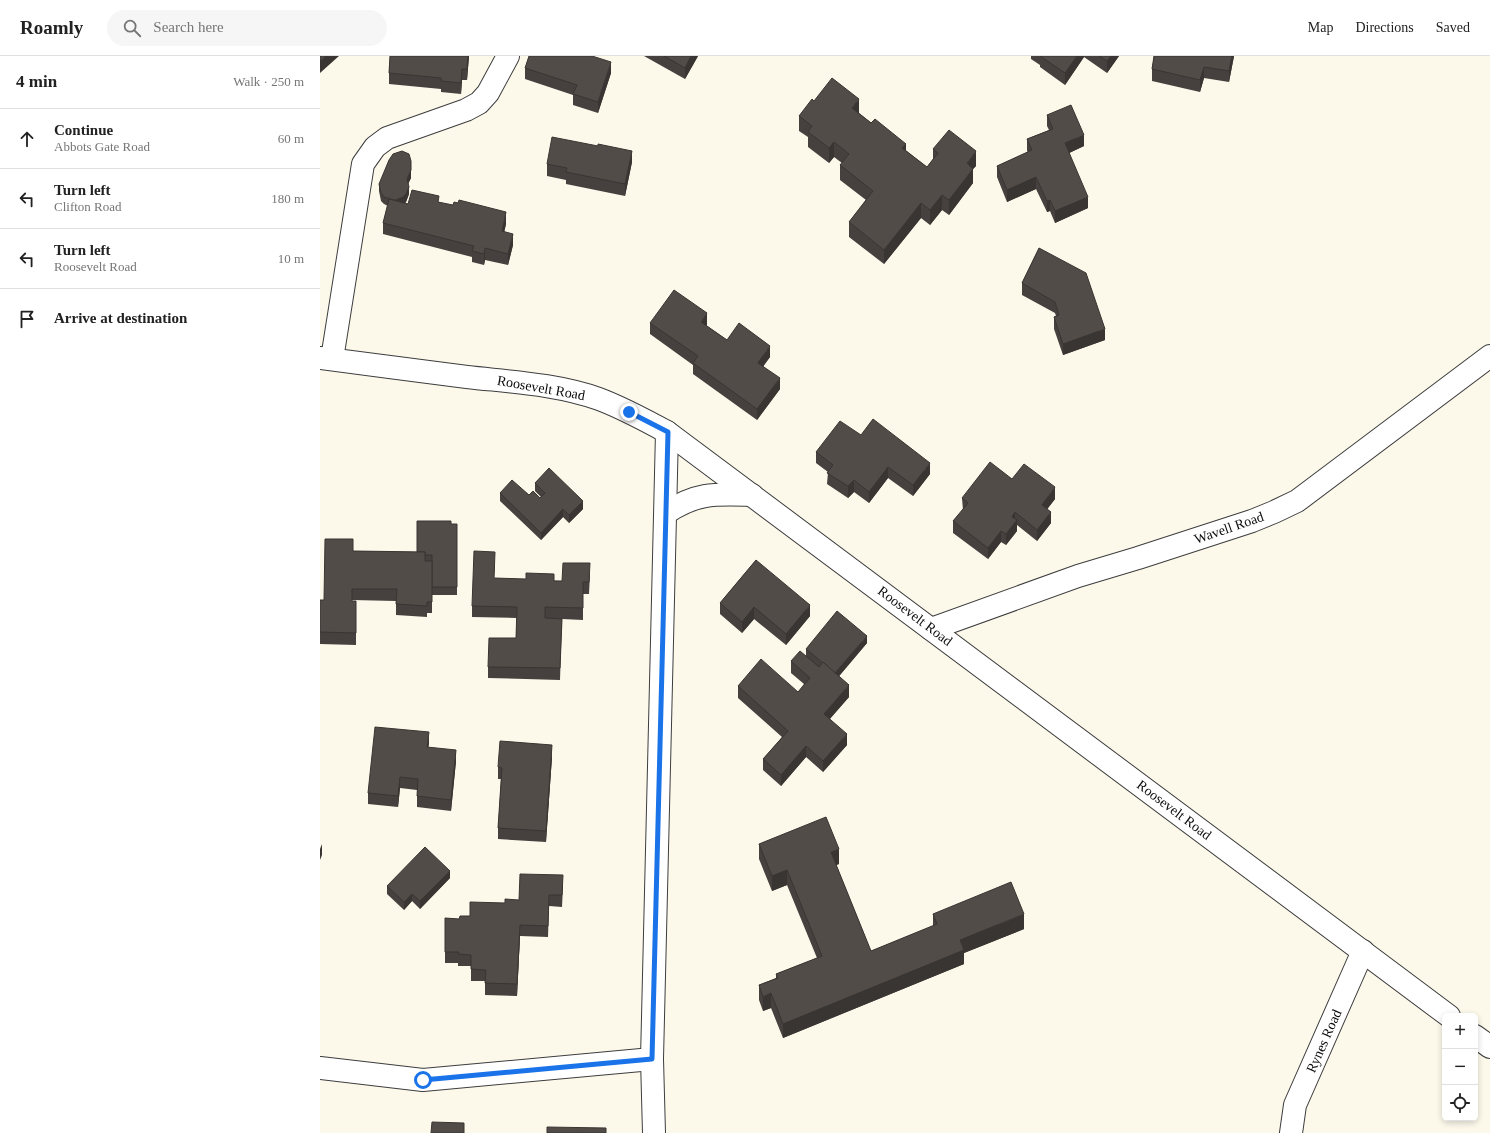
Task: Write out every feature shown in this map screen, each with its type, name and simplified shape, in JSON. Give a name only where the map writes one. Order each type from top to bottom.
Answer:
[{"type":"street","points":[[326,358],[363,164],[375,147],[387,138],[466,110],[479,103],[488,93],[508,56]]},
{"type":"street","name":"Wavell Road","points":[[931,629],[1078,576],[1204,537],[1274,512],[1297,500],[1490,356]]},
{"type":"street","name":"Roosevelt Road","points":[[326,358],[423,372],[536,384],[598,399],[629,412],[668,432],[1445,1013]]},
{"type":"street","points":[[654,1133],[652,1059],[668,432]]},
{"type":"street","points":[[666,513],[680,503],[692,498],[721,494],[752,496]]},
{"type":"street","name":"Rynes Road","points":[[1291,1133],[1295,1106],[1363,951]]},
{"type":"street","points":[[1478,1038],[1490,1047]]},
{"type":"street","points":[[320,1068],[423,1080],[652,1059]]},
{"type":"building","points":[[320,56],[326,56],[320,61]]},
{"type":"building","points":[[390,56],[468,56],[467,69],[462,69],[461,83],[441,81],[441,78],[389,73]]},
{"type":"building","points":[[529,56],[592,56],[611,62],[598,102],[573,94],[577,85],[525,68]]},
{"type":"building","points":[[664,56],[691,56],[685,68]]},
{"type":"building","points":[[1040,56],[1077,56],[1065,73]]},
{"type":"building","points":[[1099,56],[1111,56],[1107,61]]},
{"type":"building","points":[[1154,56],[1232,56],[1229,71],[1204,67],[1200,80],[1152,69]]},
{"type":"building","points":[[832,78],[859,99],[852,108],[871,123],[875,119],[906,144],[902,148],[927,167],[938,153],[933,149],[949,130],[976,151],[967,163],[973,169],[949,200],[942,195],[930,210],[921,203],[884,250],[849,222],[873,191],[840,165],[849,154],[834,142],[829,148],[808,132],[812,126],[799,116],[812,99],[814,101]]},
{"type":"building","points":[[1071,105],[1084,135],[1065,143],[1088,197],[1055,211],[1050,200],[1047,201],[1036,177],[1007,190],[997,166],[1032,150],[1027,139],[1053,129],[1047,115]]},
{"type":"building","points":[[552,137],[632,151],[625,184],[566,172],[567,168],[547,164]]},
{"type":"building","points":[[402,151],[409,154],[411,161],[411,170],[407,179],[409,187],[403,197],[394,200],[384,197],[381,193],[379,184],[393,154]]},
{"type":"building","points":[[412,190],[439,196],[438,202],[453,205],[454,202],[458,203],[459,200],[506,212],[502,231],[513,234],[508,254],[485,248],[484,254],[472,251],[474,246],[383,223],[389,199],[408,204]]},
{"type":"building","points":[[1039,248],[1086,273],[1105,329],[1063,344],[1054,317],[1059,315],[1055,302],[1022,283]]},
{"type":"building","points":[[674,290],[707,313],[701,322],[727,340],[739,323],[770,346],[758,363],[780,378],[757,409],[693,363],[698,356],[650,323]]},
{"type":"building","points":[[873,419],[930,463],[913,485],[888,467],[869,492],[854,480],[848,486],[827,473],[833,465],[816,452],[840,421],[861,435]]},
{"type":"building","points":[[990,462],[1012,479],[1024,464],[1055,487],[1042,505],[1051,512],[1037,530],[1015,512],[1012,517],[1017,520],[1006,534],[1001,531],[988,548],[953,521],[968,503],[962,498]]},
{"type":"building","points":[[549,468],[583,501],[569,515],[563,509],[541,533],[500,493],[512,480],[529,495],[533,491],[540,498],[545,493],[535,483]]},
{"type":"building","points":[[417,521],[451,521],[451,524],[457,524],[457,587],[432,587],[432,555],[425,555],[425,552],[417,552]]},
{"type":"building","points":[[325,539],[353,539],[353,551],[425,552],[425,561],[432,561],[432,602],[427,602],[427,606],[396,604],[397,589],[352,589],[352,601],[356,601],[356,633],[320,632],[320,600],[324,600]]},
{"type":"building","points":[[474,551],[495,552],[494,578],[526,579],[526,573],[554,574],[554,581],[562,581],[563,563],[590,563],[589,582],[583,582],[583,608],[545,607],[545,618],[562,619],[560,668],[488,667],[489,638],[516,638],[517,607],[472,606]]},
{"type":"building","points":[[756,560],[810,605],[786,634],[754,607],[742,622],[720,603]]},
{"type":"building","points":[[837,611],[867,636],[835,673],[806,649]]},
{"type":"building","points":[[800,651],[819,667],[823,662],[849,685],[824,714],[847,734],[823,761],[806,746],[781,775],[763,759],[788,731],[738,686],[761,659],[798,692],[810,678],[791,661]]},
{"type":"building","points":[[375,727],[429,732],[427,747],[456,750],[451,800],[417,796],[418,779],[400,777],[398,796],[368,793]]},
{"type":"building","points":[[500,741],[552,745],[546,831],[498,828],[502,768],[498,767]]},
{"type":"building","points":[[826,817],[839,849],[831,852],[871,951],[937,924],[933,914],[1011,882],[1024,914],[960,940],[964,950],[783,1024],[771,993],[763,997],[759,985],[778,978],[776,974],[822,956],[787,870],[772,876],[759,844]]},
{"type":"building","points":[[425,847],[450,871],[420,901],[412,894],[404,902],[387,886]]},
{"type":"building","points":[[520,874],[563,875],[562,895],[549,895],[548,926],[520,925],[517,984],[485,983],[486,970],[471,969],[471,955],[458,954],[459,952],[445,952],[445,918],[459,919],[460,916],[470,916],[470,902],[505,903],[505,899],[519,900]]},
{"type":"building","points":[[432,1122],[464,1123],[464,1133],[431,1133]]},
{"type":"building","points":[[547,1127],[606,1128],[606,1133],[547,1133]]},
{"type":"route","points":[[423,1080],[652,1059],[668,432],[629,412]]}]
